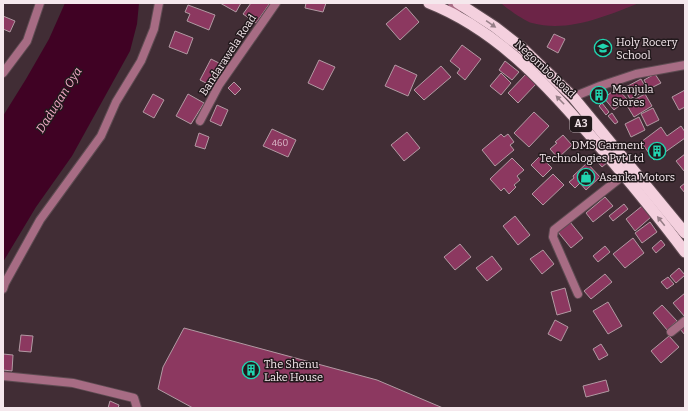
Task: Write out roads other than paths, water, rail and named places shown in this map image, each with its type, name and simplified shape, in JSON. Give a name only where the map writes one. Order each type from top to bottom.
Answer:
[{"type":"highway","name":"Negombo Road","points":[[429,3],[458,16],[499,45],[542,81],[565,105],[624,175],[685,252]]},
{"type":"highway","name":"Negombo Road","points":[[458,3],[489,23],[522,48],[573,97],[685,233]]},
{"type":"street","points":[[3,73],[27,41],[40,3]]},
{"type":"street","points":[[3,289],[40,220],[101,136],[116,102],[141,61],[154,29],[159,3]]},
{"type":"street","name":"Bandarawela Road","points":[[200,121],[219,85],[276,3]]},
{"type":"street","points":[[452,3],[458,16]]},
{"type":"street","points":[[573,97],[636,74],[685,65]]},
{"type":"street","points":[[578,294],[553,236],[554,230],[624,175]]},
{"type":"street","points":[[671,332],[685,321]]},
{"type":"street","points":[[3,376],[73,383],[134,398],[137,408]]},
{"type":"water","name":"Dadugan Oya","points":[[65,3],[139,3],[137,24],[130,51],[72,156],[36,207],[3,262],[3,116],[49,39]]},
{"type":"place","name":"Holy Rocery School","points":[[603,48]]},
{"type":"place","name":"Manjula Stores","points":[[599,95]]},
{"type":"place","name":"DMS Garment Technologies Pvt Ltd","points":[[657,151]]},
{"type":"place","name":"Asanka Motors","points":[[586,177]]},
{"type":"place","name":"The Shenu Lake House","points":[[251,370]]}]
